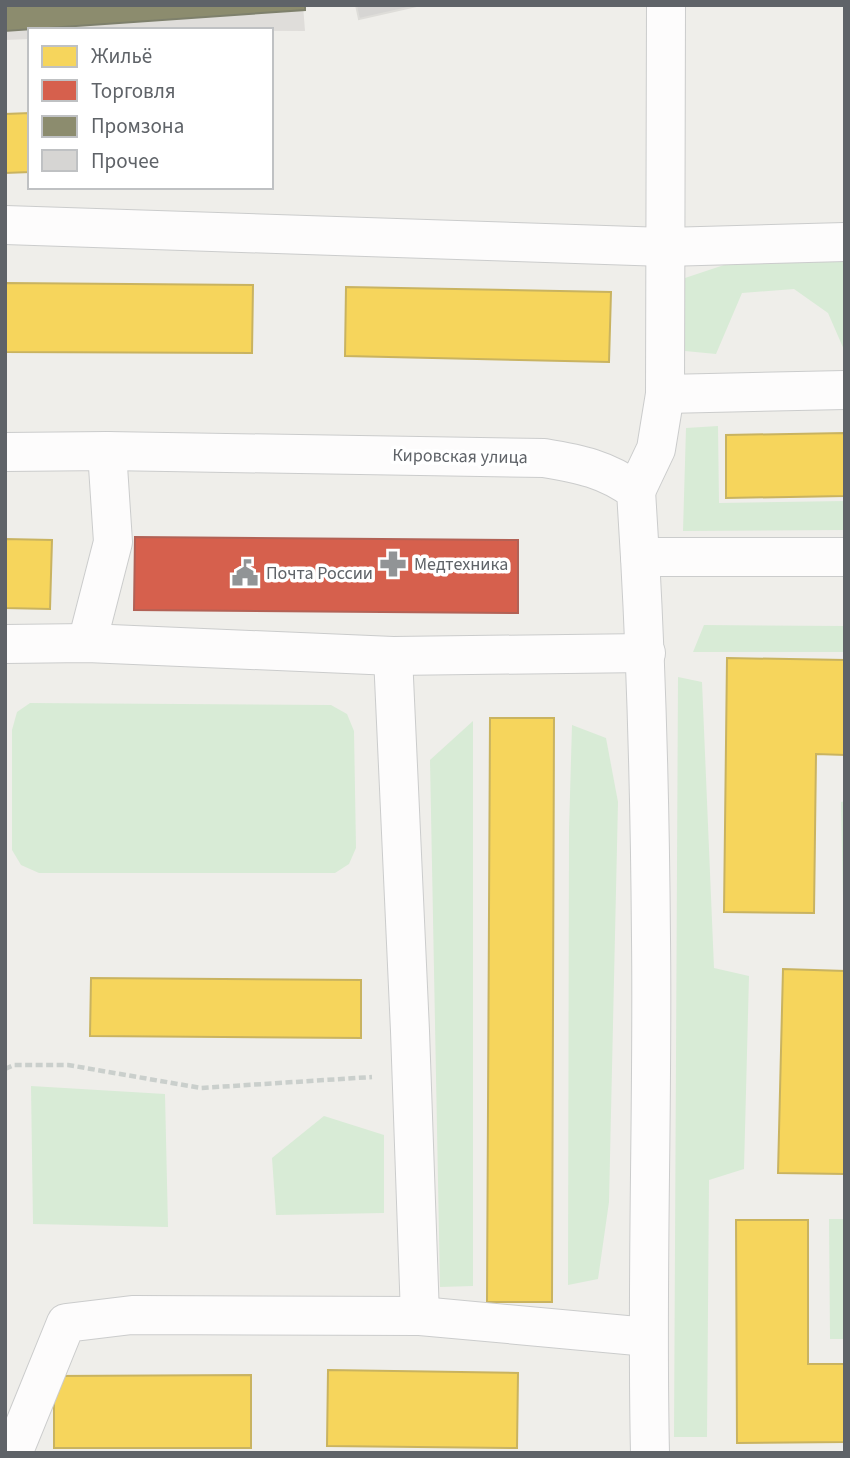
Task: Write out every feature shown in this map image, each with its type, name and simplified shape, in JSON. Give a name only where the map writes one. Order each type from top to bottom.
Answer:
[{"type":"street","points":[[650,1453],[648,1337],[651,940],[646,653],[636,491],[656,449],[666,394],[666,5]]},
{"type":"street","points":[[5,225],[665,247],[845,242]]},
{"type":"street","points":[[666,394],[845,390]]},
{"type":"street","points":[[87,643],[113,542],[107,451]]},
{"type":"street","name":"Кировская улица","points":[[5,452],[107,451],[544,458],[587,466],[616,476],[636,491]]},
{"type":"street","points":[[640,557],[845,557]]},
{"type":"street","points":[[5,644],[87,643],[393,656],[646,653]]},
{"type":"street","points":[[393,656],[420,1316]]},
{"type":"street","points":[[8,1453],[14,1451],[65,1323],[132,1315],[420,1316],[648,1337]]},
{"type":"path","points":[[5,1069],[14,1065],[68,1065],[201,1088],[381,1077],[410,1031]]},
{"type":"shaded area","points":[[5,5],[303,5],[305,31],[273,31],[273,28],[28,28],[28,39],[5,40]]},
{"type":"green space","points":[[845,260],[845,352],[828,313],[794,289],[742,293],[716,354],[685,351],[685,278],[733,262]]},
{"type":"green space","points":[[718,426],[719,503],[845,501],[845,530],[683,531],[686,428]]},
{"type":"green space","points":[[704,625],[845,626],[845,652],[693,652]]},
{"type":"green space","points":[[678,677],[702,682],[714,968],[749,976],[744,1169],[709,1180],[707,1437],[674,1437]]},
{"type":"green space","points":[[30,703],[331,705],[347,714],[354,731],[356,848],[349,864],[335,873],[39,873],[21,865],[12,850],[12,730],[17,712]]},
{"type":"green space","points":[[473,721],[473,1286],[440,1287],[430,760]]},
{"type":"green space","points":[[572,725],[606,738],[618,802],[609,1202],[598,1279],[568,1285],[569,830]]},
{"type":"green space","points":[[845,801],[845,948],[844,948],[841,802]]},
{"type":"green space","points":[[31,1086],[165,1094],[168,1227],[33,1224]]},
{"type":"green space","points":[[324,1116],[384,1135],[384,1213],[276,1215],[272,1158]]},
{"type":"green space","points":[[829,1219],[845,1219],[845,1339],[830,1339]]},
{"type":"building: Жильё","points":[[28,113],[28,172],[5,173],[5,114]]},
{"type":"building: Жильё","points":[[5,283],[253,285],[252,353],[5,352]]},
{"type":"building: Жильё","points":[[346,287],[611,292],[609,362],[345,356]]},
{"type":"building: Жильё","points":[[845,433],[845,496],[726,498],[726,435]]},
{"type":"building: Жильё","points":[[5,539],[52,540],[50,609],[5,608]]},
{"type":"building: Жильё","points":[[727,658],[845,660],[845,755],[816,754],[814,913],[724,912]]},
{"type":"building: Жильё","points":[[490,718],[554,718],[552,1302],[487,1302]]},
{"type":"building: Жильё","points":[[783,969],[845,971],[845,1174],[778,1173]]},
{"type":"building: Жильё","points":[[91,978],[361,980],[361,1038],[90,1036]]},
{"type":"building: Жильё","points":[[736,1220],[808,1220],[808,1364],[845,1364],[845,1442],[737,1443]]},
{"type":"building: Жильё","points":[[328,1370],[518,1373],[517,1448],[327,1446]]},
{"type":"building: Жильё","points":[[251,1375],[251,1448],[54,1448],[54,1376]]},
{"type":"building: Торговля","points":[[135,537],[518,540],[518,613],[134,610]]},
{"type":"building: Промзона","points":[[5,5],[305,5],[305,10],[5,31]]},
{"type":"building: Прочее","points":[[356,5],[421,5],[359,19]]},
{"type":"place","name":"Медтехника","points":[[393,564]]},
{"type":"place","name":"Почта России","points":[[245,573]]}]
